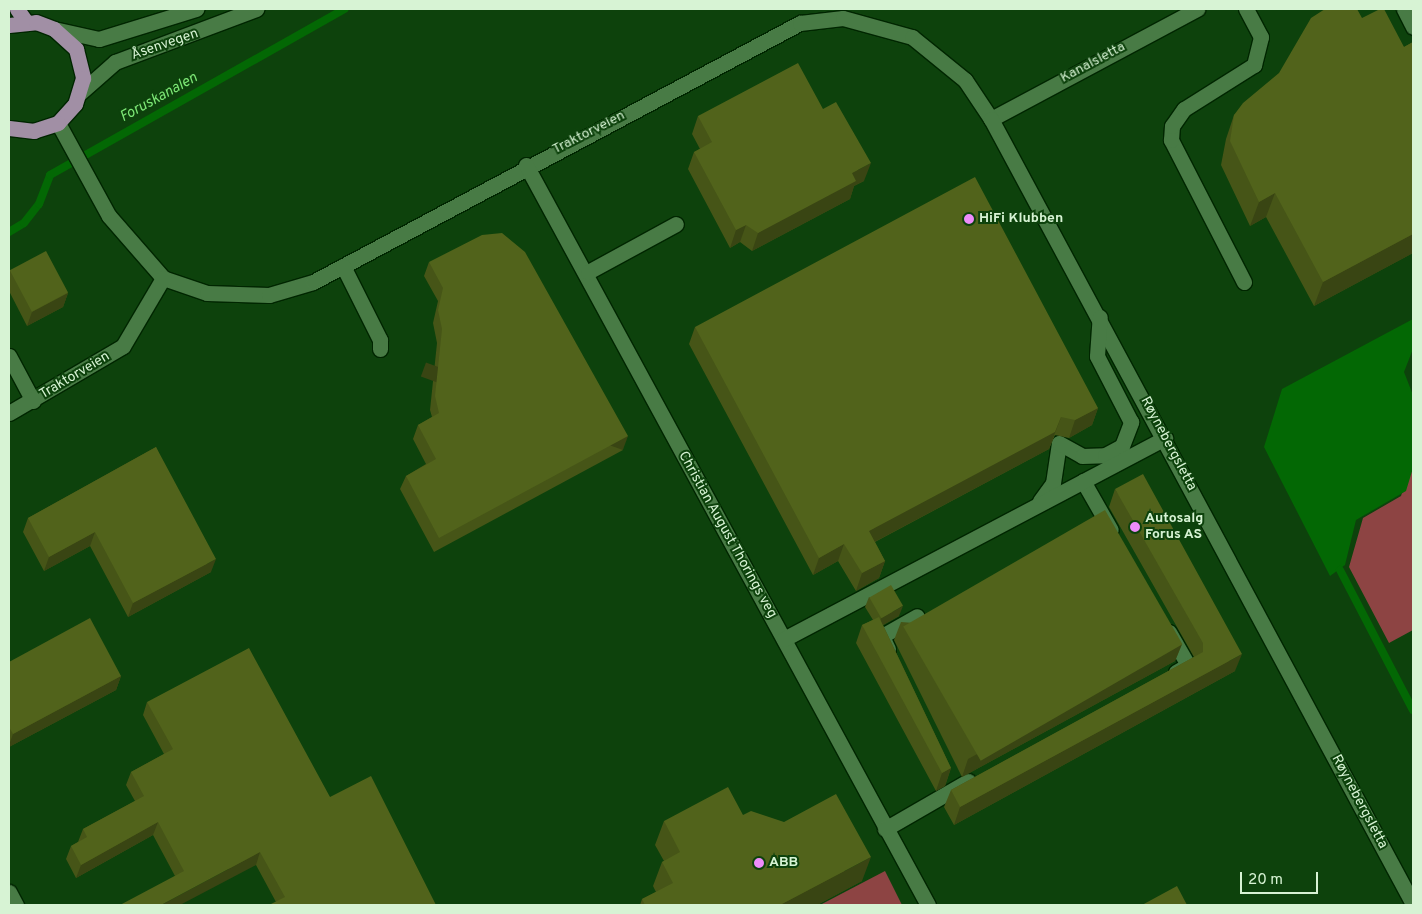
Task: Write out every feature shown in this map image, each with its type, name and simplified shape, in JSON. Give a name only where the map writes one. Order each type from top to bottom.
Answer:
[{"type":"main road","points":[[17,9],[26,22]]},
{"type":"main road","points":[[9,25],[26,22],[54,29],[76,50],[81,64],[80,93],[58,123],[34,131],[9,128]]},
{"type":"street","name":"Åsenvegen","points":[[54,29],[98,39],[196,9]]},
{"type":"street","name":"Åsenvegen","points":[[80,93],[115,62],[256,9]]},
{"type":"street","name":"Kanalsletta","points":[[991,119],[1197,9]]},
{"type":"street","points":[[1244,282],[1171,140],[1172,126],[1184,109],[1254,65],[1261,36],[1246,9]]},
{"type":"street","points":[[1404,9],[1413,27]]},
{"type":"street","name":"Traktorveien","points":[[58,123],[73,145],[109,216],[163,278],[206,293],[248,296],[292,290],[343,266],[526,165],[778,32],[822,17],[877,24],[912,37],[965,80],[991,119]]},
{"type":"street","name":"Røynebergsletta","points":[[991,119],[1100,316],[1413,904]]},
{"type":"street","name":"Christian August Thorings veg","points":[[526,165],[588,272],[885,829],[928,905]]},
{"type":"street","points":[[588,272],[676,224]]},
{"type":"street","points":[[343,266],[380,340],[380,350]]},
{"type":"street","name":"Traktorveien","points":[[9,413],[33,401],[123,346],[163,278]]},
{"type":"street","points":[[1038,504],[1053,483],[1059,443],[1082,456],[1105,455],[1122,446],[1131,422],[1097,356],[1100,316]]},
{"type":"street","points":[[9,356],[33,401]]},
{"type":"street","points":[[784,639],[1165,438]]},
{"type":"street","points":[[1084,481],[1122,548]]},
{"type":"street","points":[[1088,523],[1103,515]]},
{"type":"street","points":[[895,662],[882,636],[928,610]]},
{"type":"street","points":[[1160,615],[1188,665],[1165,678]]},
{"type":"street","points":[[948,770],[956,787]]},
{"type":"street","points":[[885,829],[980,775]]},
{"type":"street","points":[[9,892],[16,905]]},
{"type":"shaded area","points":[[1413,319],[1413,349],[1404,372],[1413,395],[1413,468],[1406,491],[1356,520],[1345,565],[1330,576],[1264,447],[1282,389]]},
{"type":"shaded area","points":[[1413,458],[1413,630],[1389,643],[1349,567],[1363,518],[1401,496]]},
{"type":"shaded area","points":[[885,871],[902,905],[820,905]]},
{"type":"building","points":[[1325,9],[1357,9],[1362,18],[1380,9],[1384,9],[1404,47],[1413,42],[1413,234],[1323,282],[1275,193],[1259,202],[1230,141],[1234,115],[1243,103],[1279,73],[1311,18]]},
{"type":"building","points":[[798,63],[823,109],[836,102],[871,163],[852,173],[856,181],[758,233],[746,225],[736,230],[694,152],[712,142],[698,116]]},
{"type":"building","points":[[975,177],[1098,408],[1075,420],[1061,417],[1055,432],[869,531],[885,561],[862,573],[844,544],[819,558],[695,327]]},
{"type":"building","points":[[502,233],[525,252],[628,436],[439,538],[406,476],[436,459],[418,425],[439,413],[435,396],[442,329],[438,310],[443,288],[429,262],[482,235]]},
{"type":"building","points":[[46,251],[68,292],[32,312],[10,270]]},
{"type":"building","points":[[156,447],[216,559],[133,603],[95,532],[49,557],[28,518]]},
{"type":"building","points":[[1143,474],[1242,654],[960,807],[951,790],[1203,652],[1203,643],[1115,489]]},
{"type":"building","points":[[1105,510],[1182,644],[981,761],[903,626]]},
{"type":"building","points":[[891,585],[903,606],[881,618],[869,598]]},
{"type":"building","points":[[879,617],[951,768],[942,773],[862,625]]},
{"type":"building","points":[[90,618],[121,676],[13,734],[9,727],[9,662]]},
{"type":"building","points":[[249,648],[330,797],[371,776],[436,905],[269,905],[285,897],[260,852],[161,905],[120,905],[184,871],[158,822],[81,865],[71,846],[87,837],[83,829],[144,796],[131,772],[173,749],[147,702]]},
{"type":"building","name":"ABB","points":[[728,787],[743,815],[751,811],[784,822],[836,794],[871,857],[780,905],[645,905],[642,899],[673,883],[662,862],[680,852],[664,821]]},
{"type":"building","points":[[1177,886],[1187,905],[1142,905]]},
{"type":"waterway","name":"Foruskanalen","points":[[9,232],[24,223],[39,204],[50,175],[345,9]]},
{"type":"waterway","points":[[1340,570],[1413,710]]},
{"type":"place","name":"HiFi Klubben","points":[[969,219]]},
{"type":"place","name":"Autosalg Forus AS","points":[[1135,527]]},
{"type":"place","name":"ABB","points":[[759,863]]}]
